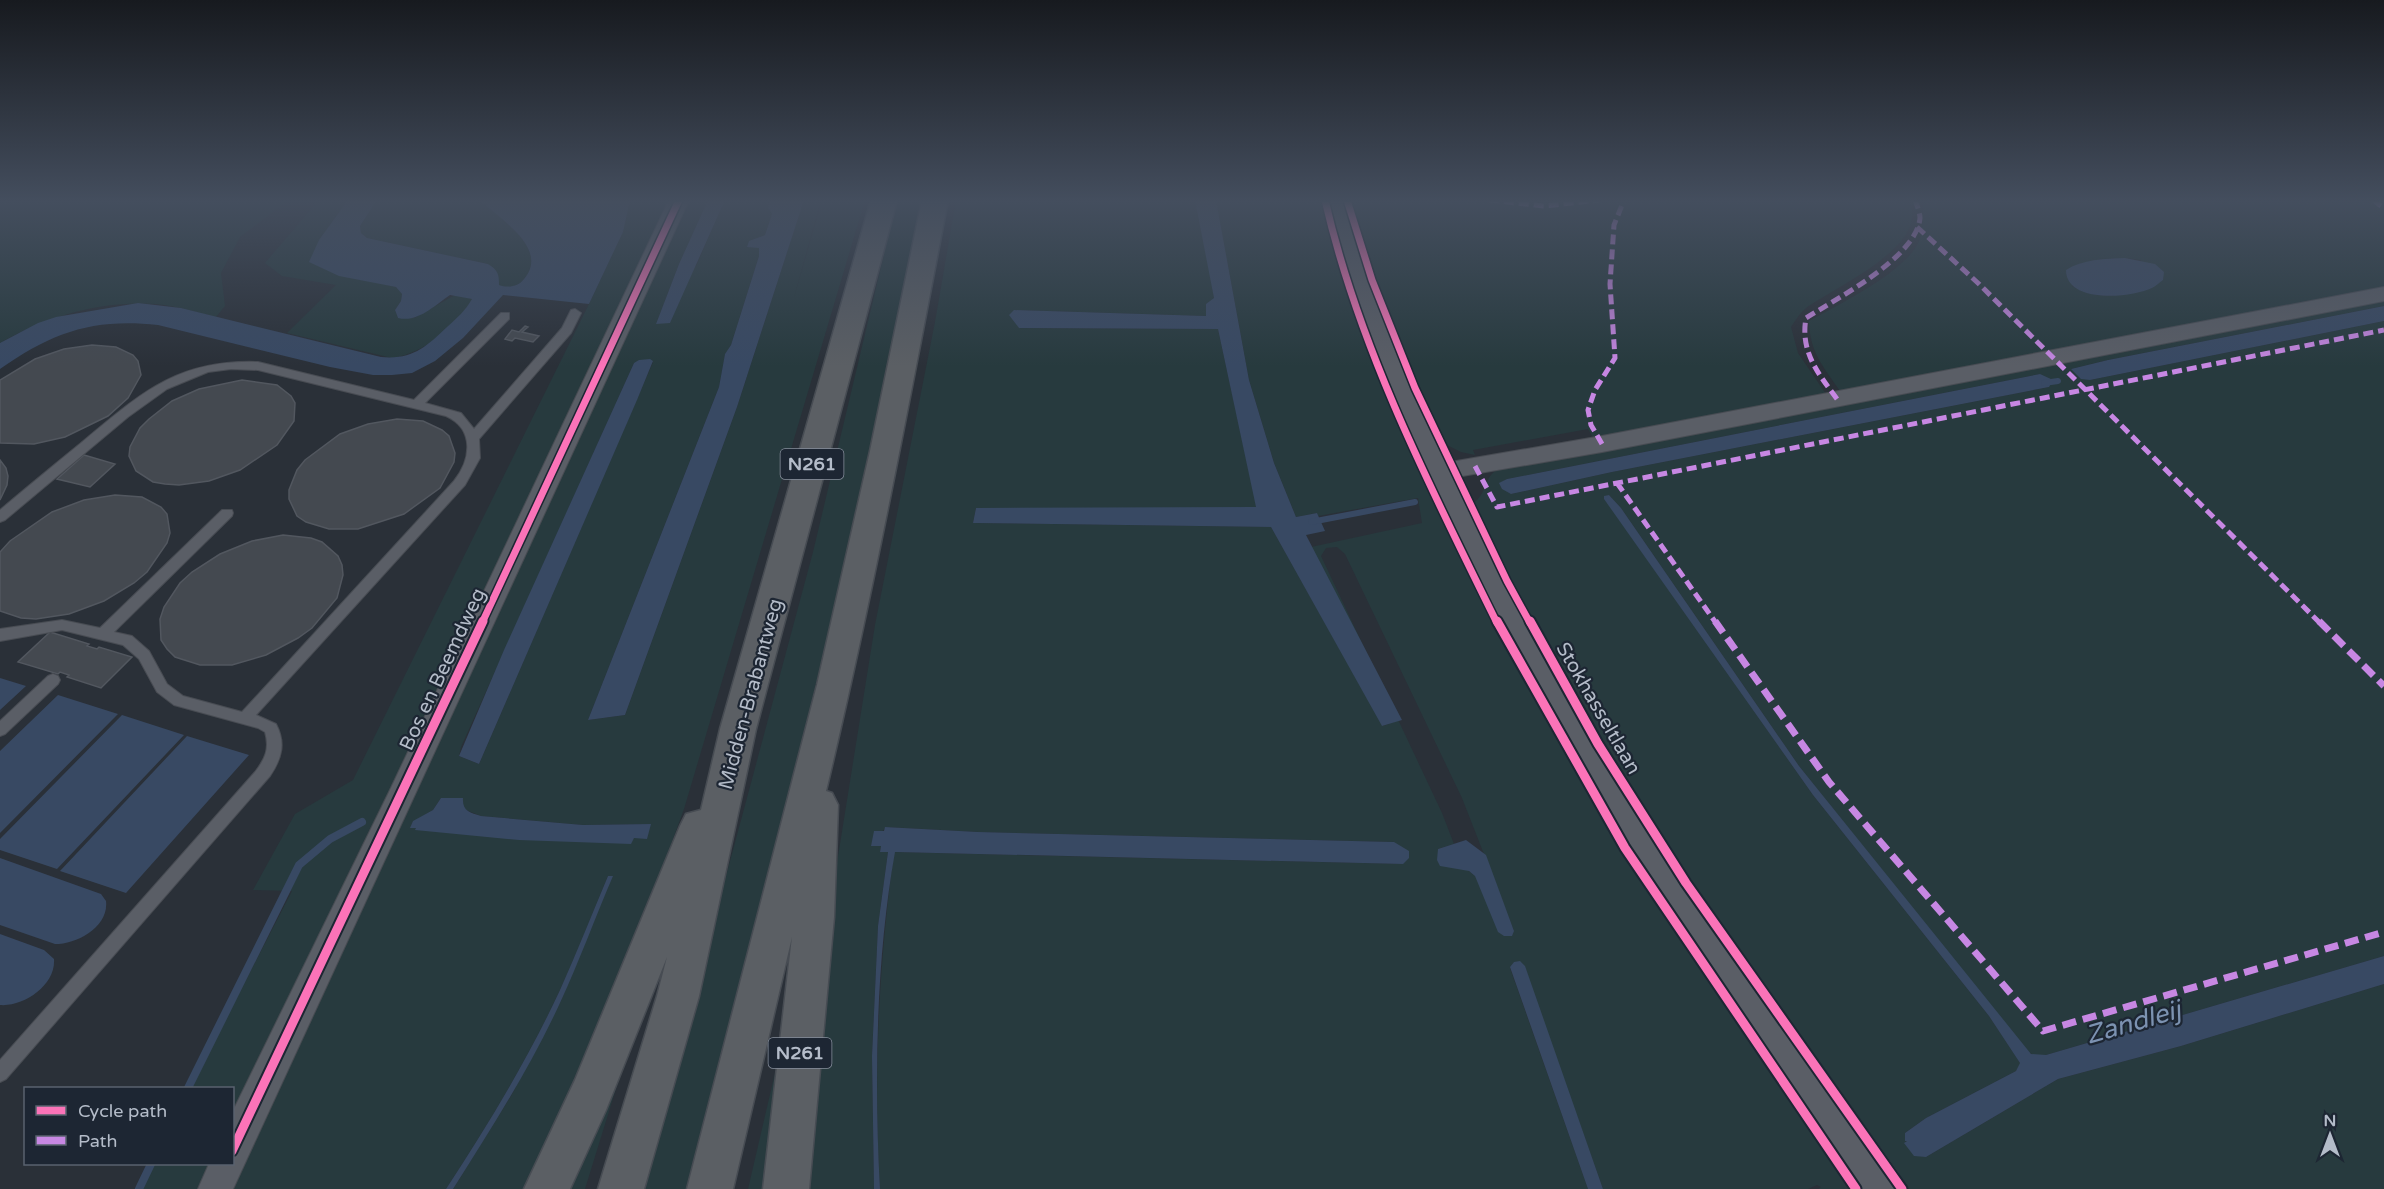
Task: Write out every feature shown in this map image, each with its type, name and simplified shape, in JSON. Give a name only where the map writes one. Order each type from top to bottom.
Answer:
[{"type":"highway","name":"Midden-Brabantweg","points":[[621,1189],[678,996],[738,729],[869,255]]},
{"type":"highway","name":"N261","points":[[786,1189],[814,917],[823,728],[885,451],[924,255]]},
{"type":"highway","points":[[710,1189],[823,728]]},
{"type":"highway","name":"N261","points":[[547,1189],[591,1095],[738,729]]},
{"type":"street","name":"Bos en Beemdweg","points":[[234,1147],[400,799],[653,255]]},
{"type":"street","name":"Stokhasseltlaan","points":[[1352,255],[1376,326],[1438,472],[1502,599],[1583,748],[1629,825],[1881,1189]]},
{"type":"street","points":[[1438,472],[1598,444],[2384,294]]},
{"type":"street","points":[[215,1189],[227,1165]]},
{"type":"lane","points":[[473,438],[567,330],[575,313]]},
{"type":"lane","points":[[416,405],[505,316]]},
{"type":"lane","points":[[0,517],[147,394],[186,375],[211,368],[238,364],[258,366],[454,414],[464,423],[473,438],[475,447],[471,465],[454,490],[244,719]]},
{"type":"lane","points":[[103,634],[227,513]]},
{"type":"lane","points":[[0,635],[62,625],[127,640],[137,646],[144,655],[162,688],[179,701],[271,728],[277,745],[270,765],[2,1068]]},
{"type":"lane","points":[[0,730],[53,680]]},
{"type":"green space","points":[[0,255],[230,255],[221,273],[225,306],[216,317],[156,304],[136,303],[95,307],[36,325],[0,343]]},
{"type":"green space","points":[[271,255],[339,255],[374,282],[396,287],[402,293],[401,301],[395,310],[398,318],[414,318],[455,295],[473,299],[448,329],[428,345],[392,358],[287,333],[336,285],[282,276],[265,263]]},
{"type":"green space","points":[[448,255],[531,256],[530,267],[524,279],[519,284],[509,287],[499,286],[488,264]]},
{"type":"green space","points":[[612,255],[647,255],[234,1122],[234,1087],[191,1087],[292,891],[253,890],[295,814],[353,780]]},
{"type":"green space","points":[[659,255],[683,255],[656,324],[696,266],[701,255],[759,255],[731,345],[725,355],[719,387],[588,720],[625,715],[737,407],[786,255],[806,255],[793,301],[806,255],[849,255],[684,809],[610,1001],[527,1189],[453,1189],[511,1096],[560,1003],[612,876],[608,876],[548,1016],[492,1116],[446,1189],[219,1189],[230,1165],[234,1165],[234,1157]],"holes":[[[653,362],[479,764],[459,756],[461,747],[634,363]],[[441,798],[463,805],[466,810],[481,816],[583,825],[651,824],[633,838],[411,827],[413,821],[420,821],[418,819],[433,810]]]},
{"type":"green space","points":[[884,255],[913,255],[842,579],[691,1189],[642,1189],[813,552]]},
{"type":"green space","points":[[946,255],[1207,255],[1214,298],[1206,316],[1014,310],[1019,328],[1218,329],[1257,508],[976,508],[973,523],[1271,527],[1383,726],[1394,722],[1311,547],[1422,523],[1418,498],[1318,516],[1317,513],[1296,517],[1274,463],[1249,380],[1226,255],[1336,255],[1352,306],[1392,409],[1467,571],[1515,663],[1619,843],[1675,931],[1852,1189],[1819,1189],[1821,1187],[1817,1185],[1808,1189],[1603,1189],[1578,1119],[1514,962],[1510,968],[1588,1189],[880,1189],[877,1062],[881,978],[894,852],[1403,864],[1394,842],[978,832],[886,827],[871,845],[881,846],[880,852],[888,852],[878,926],[872,1056],[874,1189],[806,1189],[827,940],[875,625]],"holes":[[[1337,547],[1345,554],[1462,798],[1514,931],[1477,877],[1438,849],[1454,844],[1442,813],[1321,556],[1326,548]]]},
{"type":"green space","points":[[1367,255],[1886,255],[1805,309],[1791,327],[1798,353],[1826,394],[1840,391],[1815,351],[1809,321],[1887,275],[1909,255],[2384,255],[2384,291],[1595,441],[1588,429],[1473,450],[1475,455],[1461,452],[1443,443]],"holes":[[[2125,258],[2141,260],[2152,288],[2122,295],[2102,296],[2072,286],[2099,259]]]},
{"type":"green space","points":[[2384,297],[2384,306],[2071,369],[2090,380],[2384,321],[2384,956],[2046,1055],[2035,1056],[2027,1051],[1799,766],[1621,508],[1609,495],[1604,498],[1813,795],[1989,1016],[2021,1064],[2016,1071],[1926,1118],[1905,1133],[1907,1141],[1905,1142],[1917,1155],[1926,1157],[2058,1079],[2181,1046],[2384,984],[2384,1189],[1909,1189],[1731,943],[1663,841],[1569,685],[1472,504],[1481,495],[1490,476],[1499,469]],"holes":[[[2040,374],[2049,387],[1612,472],[1511,494],[1501,483],[1507,479]]]},
{"type":"green space","points":[[785,1030],[775,1189],[748,1189]]},
{"type":"green space","points":[[631,1040],[585,1189],[565,1189]]},
{"type":"green space","points":[[152,1165],[213,1165],[201,1189],[140,1189]]},
{"type":"water","points":[[312,255],[448,255],[488,264],[497,273],[499,285],[509,287],[519,284],[524,279],[530,267],[531,255],[612,255],[589,304],[503,295],[463,338],[435,361],[412,373],[373,375],[330,367],[158,325],[135,323],[93,326],[74,330],[19,356],[0,369],[0,343],[38,323],[56,317],[138,303],[181,308],[381,357],[401,356],[418,351],[432,341],[464,311],[472,299],[450,295],[419,316],[398,318],[395,310],[401,301],[402,294],[396,287],[339,276],[309,262]]},
{"type":"water","points":[[683,255],[700,255],[670,323],[656,324]]},
{"type":"water","points":[[786,255],[737,407],[625,715],[588,720],[719,387],[725,354],[731,345],[759,256]]},
{"type":"water","points":[[1206,255],[1226,255],[1249,380],[1274,463],[1296,517],[1317,513],[1325,531],[1306,535],[1402,720],[1382,726],[1271,527],[973,523],[976,508],[1256,507],[1218,329],[1019,328],[1009,315],[1014,310],[1206,316],[1206,304],[1214,298]]},
{"type":"water","points":[[2125,258],[2155,264],[2164,272],[2163,280],[2152,288],[2116,296],[2088,293],[2076,289],[2069,281],[2066,270],[2073,266],[2094,260]]},
{"type":"water","points":[[2384,306],[2384,321],[2090,380],[2081,379],[2071,369],[2108,360]]},
{"type":"water","points":[[650,359],[653,361],[637,400],[479,764],[459,756],[504,650],[634,363]]},
{"type":"water","points":[[2040,374],[2053,380],[2049,387],[1612,472],[1511,494],[1502,489],[1499,483],[1507,479]]},
{"type":"water","points":[[1609,495],[1621,508],[1799,766],[2031,1054],[2046,1055],[2384,956],[2384,984],[2181,1046],[2058,1079],[1926,1157],[1914,1156],[1904,1143],[1907,1141],[1905,1141],[1905,1133],[1926,1118],[2016,1071],[2020,1063],[1989,1016],[1813,795],[1604,499],[1604,496]]},
{"type":"water","points":[[0,678],[26,686],[0,710]]},
{"type":"water","points":[[58,695],[118,714],[0,833],[0,751]]},
{"type":"water","points":[[122,715],[184,735],[57,869],[0,850],[0,839]]},
{"type":"water","points":[[187,736],[249,755],[126,893],[60,871]]},
{"type":"water","points":[[441,798],[463,798],[465,809],[481,816],[583,825],[651,824],[647,839],[634,838],[631,844],[519,840],[410,828],[413,821],[433,810]]},
{"type":"water","points":[[885,827],[978,832],[1394,842],[1409,851],[1409,858],[1403,864],[895,852],[880,977],[877,1106],[880,1189],[874,1189],[872,1056],[878,926],[888,852],[880,852],[881,846],[871,846],[874,831],[884,831]]},
{"type":"water","points":[[1466,840],[1486,855],[1514,931],[1512,936],[1504,936],[1498,932],[1475,876],[1469,871],[1440,866],[1437,860],[1438,849]]},
{"type":"water","points":[[0,858],[101,894],[106,901],[106,910],[102,919],[97,926],[82,937],[55,944],[0,925]]},
{"type":"water","points":[[608,876],[613,876],[574,972],[536,1051],[453,1189],[446,1189],[492,1116],[535,1041],[560,990]]},
{"type":"water","points":[[0,934],[44,950],[54,959],[53,969],[44,986],[28,998],[9,1005],[0,1005]]},
{"type":"water","points":[[1520,961],[1525,966],[1603,1189],[1588,1189],[1510,967],[1514,962]]},
{"type":"building","points":[[525,326],[528,327],[522,332],[539,336],[533,342],[515,338],[512,341],[505,339],[512,330],[519,332]]},
{"type":"building","points":[[92,345],[116,347],[133,355],[138,361],[141,375],[128,398],[108,416],[65,437],[34,444],[0,443],[0,380],[35,359],[64,349]]},
{"type":"building","points":[[242,380],[277,385],[291,396],[295,403],[294,421],[277,445],[240,470],[209,481],[179,485],[165,484],[153,482],[136,471],[129,456],[130,447],[140,428],[149,419],[172,401],[199,389]]},
{"type":"building","points":[[397,419],[423,421],[449,436],[455,453],[454,462],[440,488],[404,514],[358,529],[329,529],[306,522],[297,516],[289,499],[289,490],[297,470],[305,460],[340,434],[368,424]]},
{"type":"building","points":[[84,455],[115,464],[90,487],[57,479]]},
{"type":"building","points":[[0,460],[8,476],[7,485],[0,500]]},
{"type":"building","points":[[115,495],[142,497],[161,507],[167,514],[170,533],[167,543],[147,572],[134,583],[104,601],[69,614],[36,619],[21,618],[0,611],[0,552],[10,541],[52,512],[84,500]]},
{"type":"building","points":[[283,535],[311,538],[322,542],[338,556],[342,565],[343,575],[337,598],[312,628],[266,655],[232,665],[200,665],[175,657],[161,640],[160,619],[164,607],[180,583],[192,572],[220,554],[252,541]]},
{"type":"building","points":[[50,632],[89,644],[87,646],[97,649],[99,647],[132,657],[101,688],[67,677],[69,675],[60,672],[58,674],[18,662]]},
{"type":"waterway","points":[[2044,383],[2058,381]]},
{"type":"waterway","points":[[1311,522],[1415,502]]},
{"type":"waterway","points":[[188,1087],[299,865],[330,839],[362,822]]},
{"type":"waterway","points":[[139,1189],[151,1165]]},
{"type":"marked path","points":[[1602,444],[1591,425],[1588,410],[1595,390],[1615,358],[1610,284],[1612,255]]},
{"type":"marked path","points":[[1837,399],[1816,370],[1807,351],[1804,341],[1806,318],[1861,284],[1898,255]]},
{"type":"marked path","points":[[1948,255],[2384,686]]},
{"type":"marked path","points":[[1475,466],[1497,507],[2384,330]]},
{"type":"marked path","points":[[1617,483],[1829,782],[2043,1031],[2384,932]]},
{"type":"cycle path","points":[[234,1147],[400,799],[653,255]]},
{"type":"cycle path","points":[[1340,255],[1365,331],[1393,400],[1442,511],[1506,640],[1625,848],[1856,1189]]},
{"type":"cycle path","points":[[1364,255],[1415,388],[1507,581],[1598,744],[1686,883],[1902,1189]]},
{"type":"water label","name":"Zandleij","points":[[2133,1022]]}]
